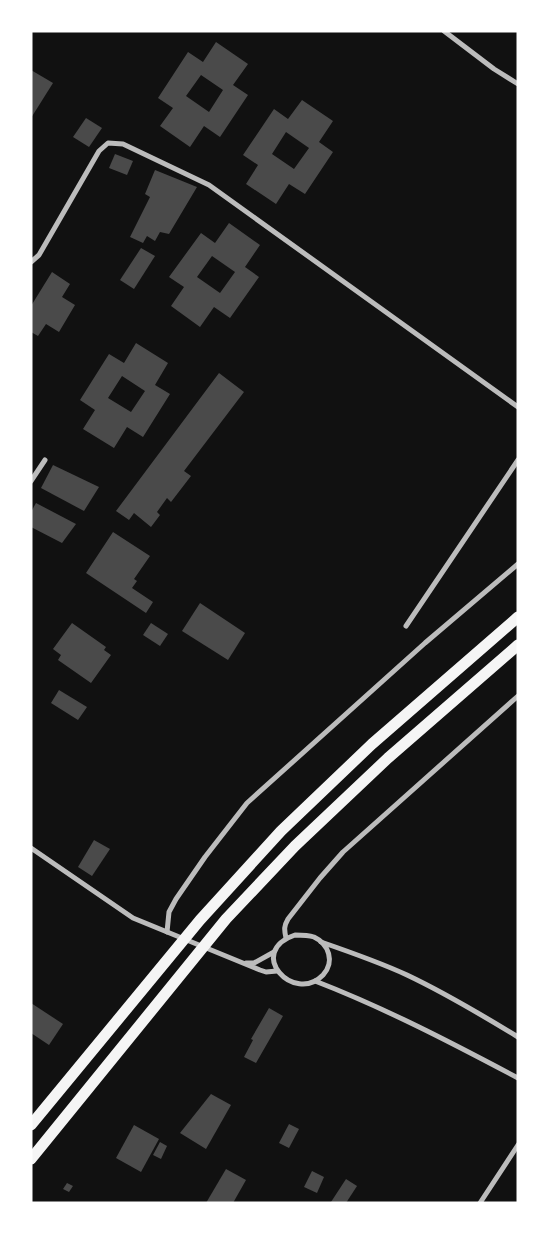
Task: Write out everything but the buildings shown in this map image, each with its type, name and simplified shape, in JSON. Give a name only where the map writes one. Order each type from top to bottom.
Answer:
[{"type":"highway","points":[[31,1125],[200,920],[281,831],[372,744],[518,617]]},
{"type":"highway","points":[[31,1159],[226,919],[295,846],[388,758],[518,645]]},
{"type":"street","points":[[444,31],[494,69],[518,84]]},
{"type":"street","points":[[31,262],[39,255],[99,151],[108,143],[123,144],[209,186],[518,407]]},
{"type":"street","points":[[31,481],[45,460]]},
{"type":"street","points":[[406,626],[518,460]]},
{"type":"street","points":[[167,932],[169,912],[176,899],[246,803],[518,564]]},
{"type":"street","points":[[286,938],[284,925],[320,878],[343,852],[518,696]]},
{"type":"street","points":[[31,848],[133,918],[260,970],[266,972],[277,971]]},
{"type":"street","points":[[304,935],[314,937],[321,942],[330,958],[329,966],[323,975],[315,981],[307,984],[297,984],[286,979],[277,971],[273,962],[274,952],[279,943],[286,938],[304,935]]},
{"type":"street","points":[[321,942],[378,962],[413,978],[460,1002],[518,1037]]},
{"type":"street","points":[[243,963],[254,963],[274,952]]},
{"type":"street","points":[[315,981],[377,1007],[442,1038],[518,1078]]},
{"type":"street","points":[[480,1203],[518,1145]]}]
